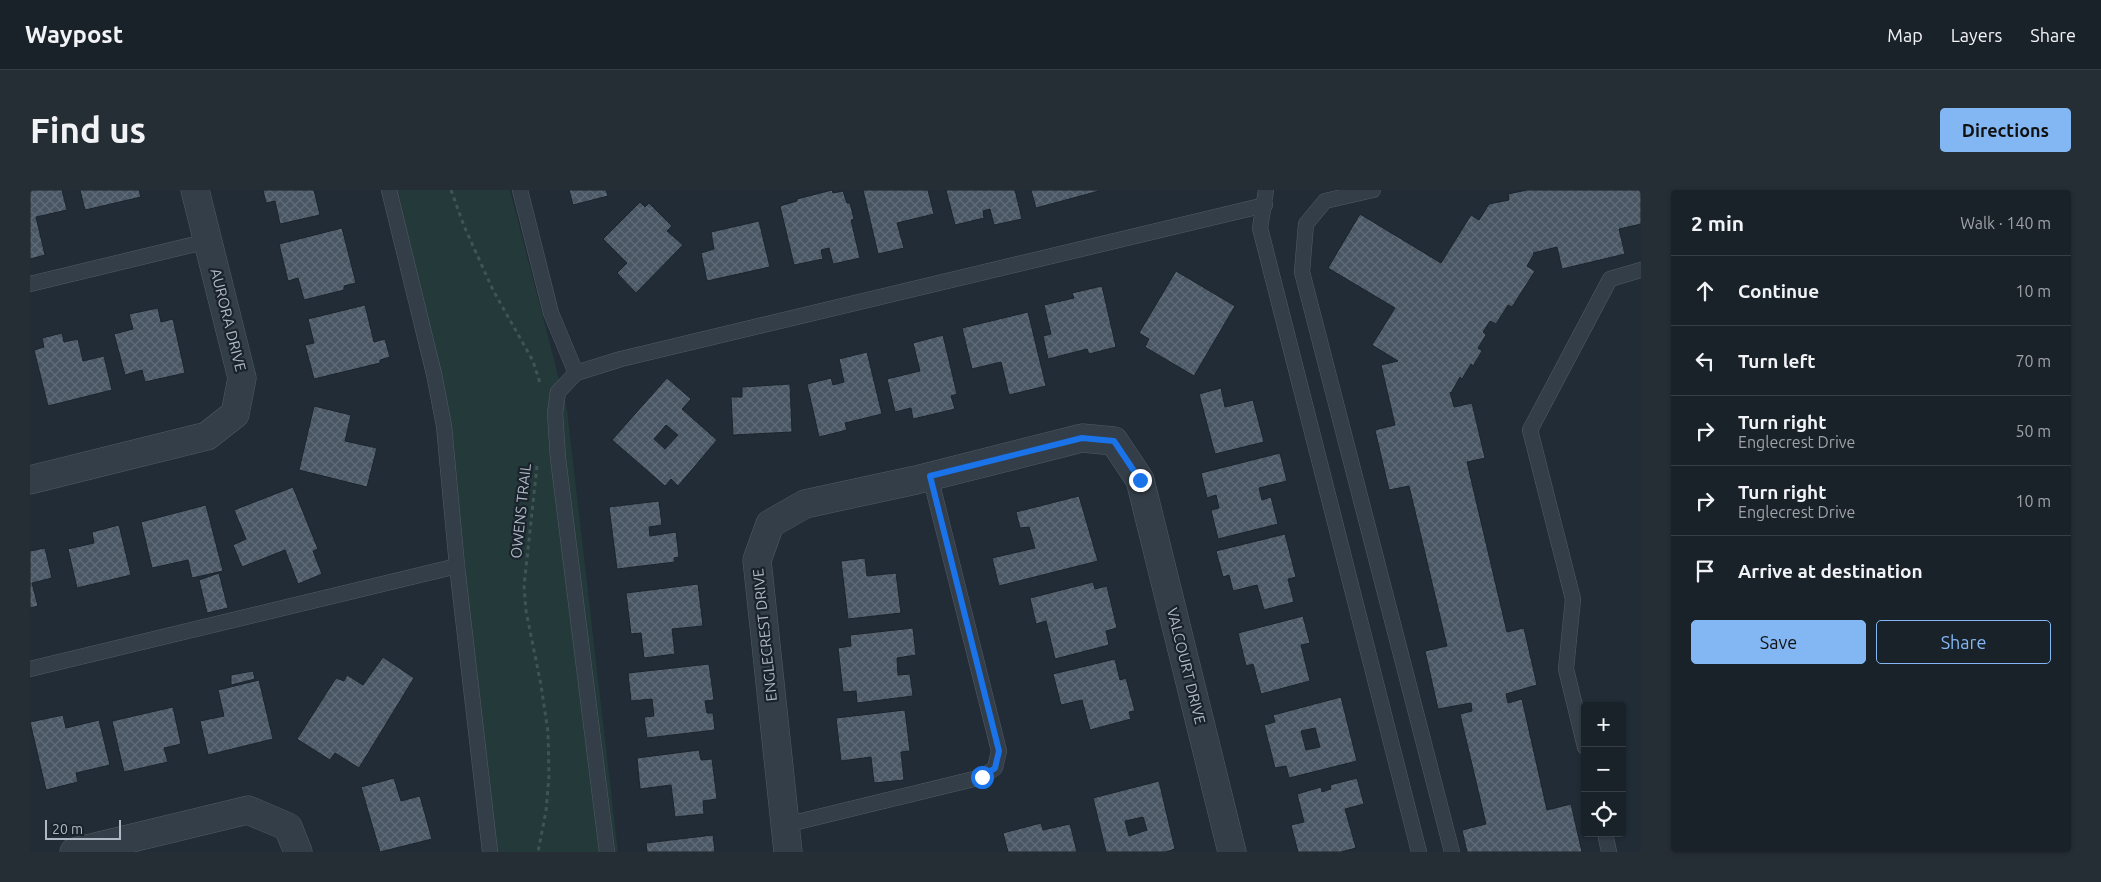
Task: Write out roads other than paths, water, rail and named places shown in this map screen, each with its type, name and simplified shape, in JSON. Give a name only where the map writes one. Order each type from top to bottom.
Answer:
[{"type":"street","name":"AURORA DRIVE","points":[[30,480],[207,436],[235,414],[242,378],[195,190]]},
{"type":"street","name":"ENGLECREST DRIVE","points":[[788,852],[757,560],[770,524],[806,504],[930,476],[1082,438],[1114,441],[1140,480]]},
{"type":"street","name":"VALCOURT DRIVE","points":[[1140,480],[1232,852]]},
{"type":"street","points":[[74,852],[248,810],[288,827],[298,852]]},
{"type":"lane","points":[[389,190],[434,374],[444,426],[457,566],[490,852]]},
{"type":"lane","points":[[520,190],[551,312],[576,374]]},
{"type":"lane","points":[[1373,190],[1325,201],[1312,216],[1306,224],[1302,272],[1452,852]]},
{"type":"lane","points":[[607,852],[558,458],[555,412],[558,392],[576,374],[621,359],[1269,194],[1260,228],[1419,852]]},
{"type":"lane","points":[[30,284],[208,241]]},
{"type":"lane","points":[[1581,731],[1566,669],[1573,599],[1530,430],[1610,279],[1641,270]]},
{"type":"lane","points":[[785,825],[982,777],[995,768],[999,751],[930,476]]},
{"type":"lane","points":[[30,669],[457,566]]},
{"type":"lane","points":[[1606,837],[1609,852]]}]
